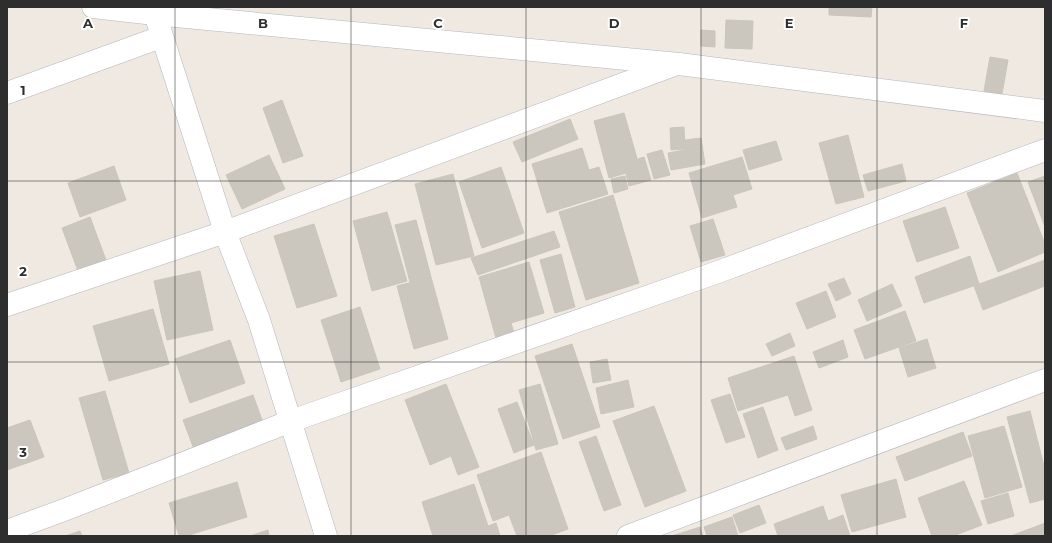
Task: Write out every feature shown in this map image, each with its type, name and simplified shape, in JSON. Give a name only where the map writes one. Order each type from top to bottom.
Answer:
[{"type":"street","points":[[93,7],[679,64],[1045,112]]},
{"type":"street","points":[[155,14],[161,37],[225,232],[259,320],[326,536]]},
{"type":"street","points":[[7,93],[161,37]]},
{"type":"street","points":[[7,305],[225,232],[679,64]]},
{"type":"street","points":[[7,531],[290,421],[718,272],[1045,150]]},
{"type":"street","points":[[628,536],[1045,380]]},
{"type":"building","points":[[829,7],[872,7],[871,17],[829,15]]},
{"type":"building","points":[[726,20],[753,21],[752,49],[725,48]]},
{"type":"building","points":[[701,30],[715,31],[715,47],[701,46]]},
{"type":"building","points":[[990,57],[1008,60],[1002,94],[984,91]]},
{"type":"building","points":[[282,100],[303,156],[283,163],[263,108]]},
{"type":"building","points":[[624,113],[640,169],[609,178],[594,121]]},
{"type":"building","points":[[570,119],[578,139],[522,162],[513,142]]},
{"type":"building","points":[[684,127],[685,149],[671,150],[670,128]]},
{"type":"building","points":[[848,135],[864,197],[836,204],[819,143]]},
{"type":"building","points":[[701,138],[705,164],[671,170],[668,153],[685,150],[685,140]]},
{"type":"building","points":[[776,141],[782,160],[749,170],[743,150]]},
{"type":"building","points":[[582,148],[589,170],[599,167],[608,194],[547,213],[532,164]]},
{"type":"building","points":[[662,150],[670,175],[654,179],[647,154]]},
{"type":"building","points":[[269,155],[285,189],[242,209],[226,175]]},
{"type":"building","points":[[644,157],[651,180],[629,186],[626,174],[640,169],[638,159]]},
{"type":"building","points":[[742,157],[752,189],[733,195],[737,207],[702,218],[689,173]]},
{"type":"building","points":[[902,164],[906,181],[868,191],[863,175]]},
{"type":"building","points":[[114,166],[126,200],[80,217],[68,183]]},
{"type":"building","points":[[501,167],[524,233],[482,248],[459,182]]},
{"type":"building","points":[[1017,173],[1045,244],[1045,252],[998,272],[967,193]]},
{"type":"building","points":[[453,174],[474,256],[436,265],[415,184]]},
{"type":"building","points":[[625,176],[628,189],[614,193],[611,179]]},
{"type":"building","points":[[1045,176],[1045,227],[1028,182]]},
{"type":"building","points":[[613,195],[639,283],[586,300],[559,212]]},
{"type":"building","points":[[945,207],[959,248],[917,262],[903,221]]},
{"type":"building","points":[[387,212],[407,281],[372,291],[353,221]]},
{"type":"building","points":[[90,217],[106,260],[78,271],[62,228]]},
{"type":"building","points":[[713,219],[725,255],[701,262],[690,226]]},
{"type":"building","points":[[416,220],[431,277],[410,282],[395,225]]},
{"type":"building","points":[[314,224],[337,296],[297,308],[274,236]]},
{"type":"building","points":[[554,231],[560,247],[478,275],[471,258]]},
{"type":"building","points":[[561,254],[575,307],[555,313],[540,260]]},
{"type":"building","points":[[970,256],[979,284],[924,303],[915,277]]},
{"type":"building","points":[[1045,260],[1045,286],[983,310],[974,286]]},
{"type":"building","points":[[529,262],[544,313],[511,323],[514,333],[496,338],[479,277]]},
{"type":"building","points":[[200,271],[213,330],[167,340],[154,281]]},
{"type":"building","points":[[431,277],[448,339],[414,349],[397,286]]},
{"type":"building","points":[[844,278],[851,294],[836,301],[828,284]]},
{"type":"building","points":[[892,284],[902,306],[867,321],[858,300]]},
{"type":"building","points":[[826,291],[836,317],[807,329],[796,303]]},
{"type":"building","points":[[360,307],[380,369],[341,382],[321,320]]},
{"type":"building","points":[[153,309],[169,364],[109,381],[93,326]]},
{"type":"building","points":[[905,311],[916,341],[865,359],[854,330]]},
{"type":"building","points":[[790,333],[795,346],[772,356],[766,344]]},
{"type":"building","points":[[927,339],[936,368],[908,377],[899,348]]},
{"type":"building","points":[[230,340],[245,383],[190,403],[175,359]]},
{"type":"building","points":[[843,340],[848,357],[819,368],[813,352]]},
{"type":"building","points":[[572,344],[600,427],[563,439],[535,356]]},
{"type":"building","points":[[794,356],[812,410],[795,416],[788,395],[738,411],[728,378]]},
{"type":"building","points":[[607,359],[611,380],[593,383],[590,362]]},
{"type":"building","points":[[628,380],[634,407],[601,414],[596,388]]},
{"type":"building","points":[[446,384],[479,467],[458,475],[451,456],[430,465],[405,400]]},
{"type":"building","points":[[540,384],[558,444],[536,450],[519,390]]},
{"type":"building","points":[[105,391],[129,473],[103,480],[79,398]]},
{"type":"building","points":[[730,394],[745,437],[726,443],[711,400]]},
{"type":"building","points":[[253,395],[266,431],[197,457],[183,420]]},
{"type":"building","points":[[517,402],[534,445],[514,453],[498,409]]},
{"type":"building","points":[[654,406],[686,491],[645,507],[613,421]]},
{"type":"building","points":[[763,407],[778,450],[758,458],[743,414]]},
{"type":"building","points":[[1030,411],[1045,470],[1045,499],[1030,503],[1007,417]]},
{"type":"building","points":[[30,420],[44,457],[7,470],[7,428]]},
{"type":"building","points":[[813,426],[817,439],[786,450],[781,438]]},
{"type":"building","points":[[1004,426],[1022,487],[985,498],[968,436]]},
{"type":"building","points":[[963,432],[972,456],[905,481],[896,457]]},
{"type":"building","points":[[596,436],[621,505],[604,511],[579,442]]},
{"type":"building","points":[[541,452],[568,529],[549,536],[517,536],[509,515],[493,521],[477,475]]},
{"type":"building","points":[[896,479],[906,517],[852,532],[841,495]]},
{"type":"building","points":[[964,481],[982,525],[953,536],[932,536],[918,498]]},
{"type":"building","points":[[237,482],[247,517],[186,536],[179,536],[169,503]]},
{"type":"building","points":[[474,484],[488,526],[496,523],[500,536],[433,536],[422,502]]},
{"type":"building","points":[[1008,493],[1014,516],[988,524],[981,501]]},
{"type":"building","points":[[759,505],[766,523],[740,533],[733,515]]},
{"type":"building","points":[[823,506],[828,521],[843,515],[850,536],[778,536],[774,524]]},
{"type":"building","points":[[732,517],[738,536],[707,536],[704,527]]},
{"type":"building","points":[[1045,523],[1045,536],[1011,536]]},
{"type":"building","points":[[700,527],[703,536],[672,536]]},
{"type":"building","points":[[268,530],[269,536],[250,536]]},
{"type":"building","points":[[80,531],[82,536],[65,536]]}]
